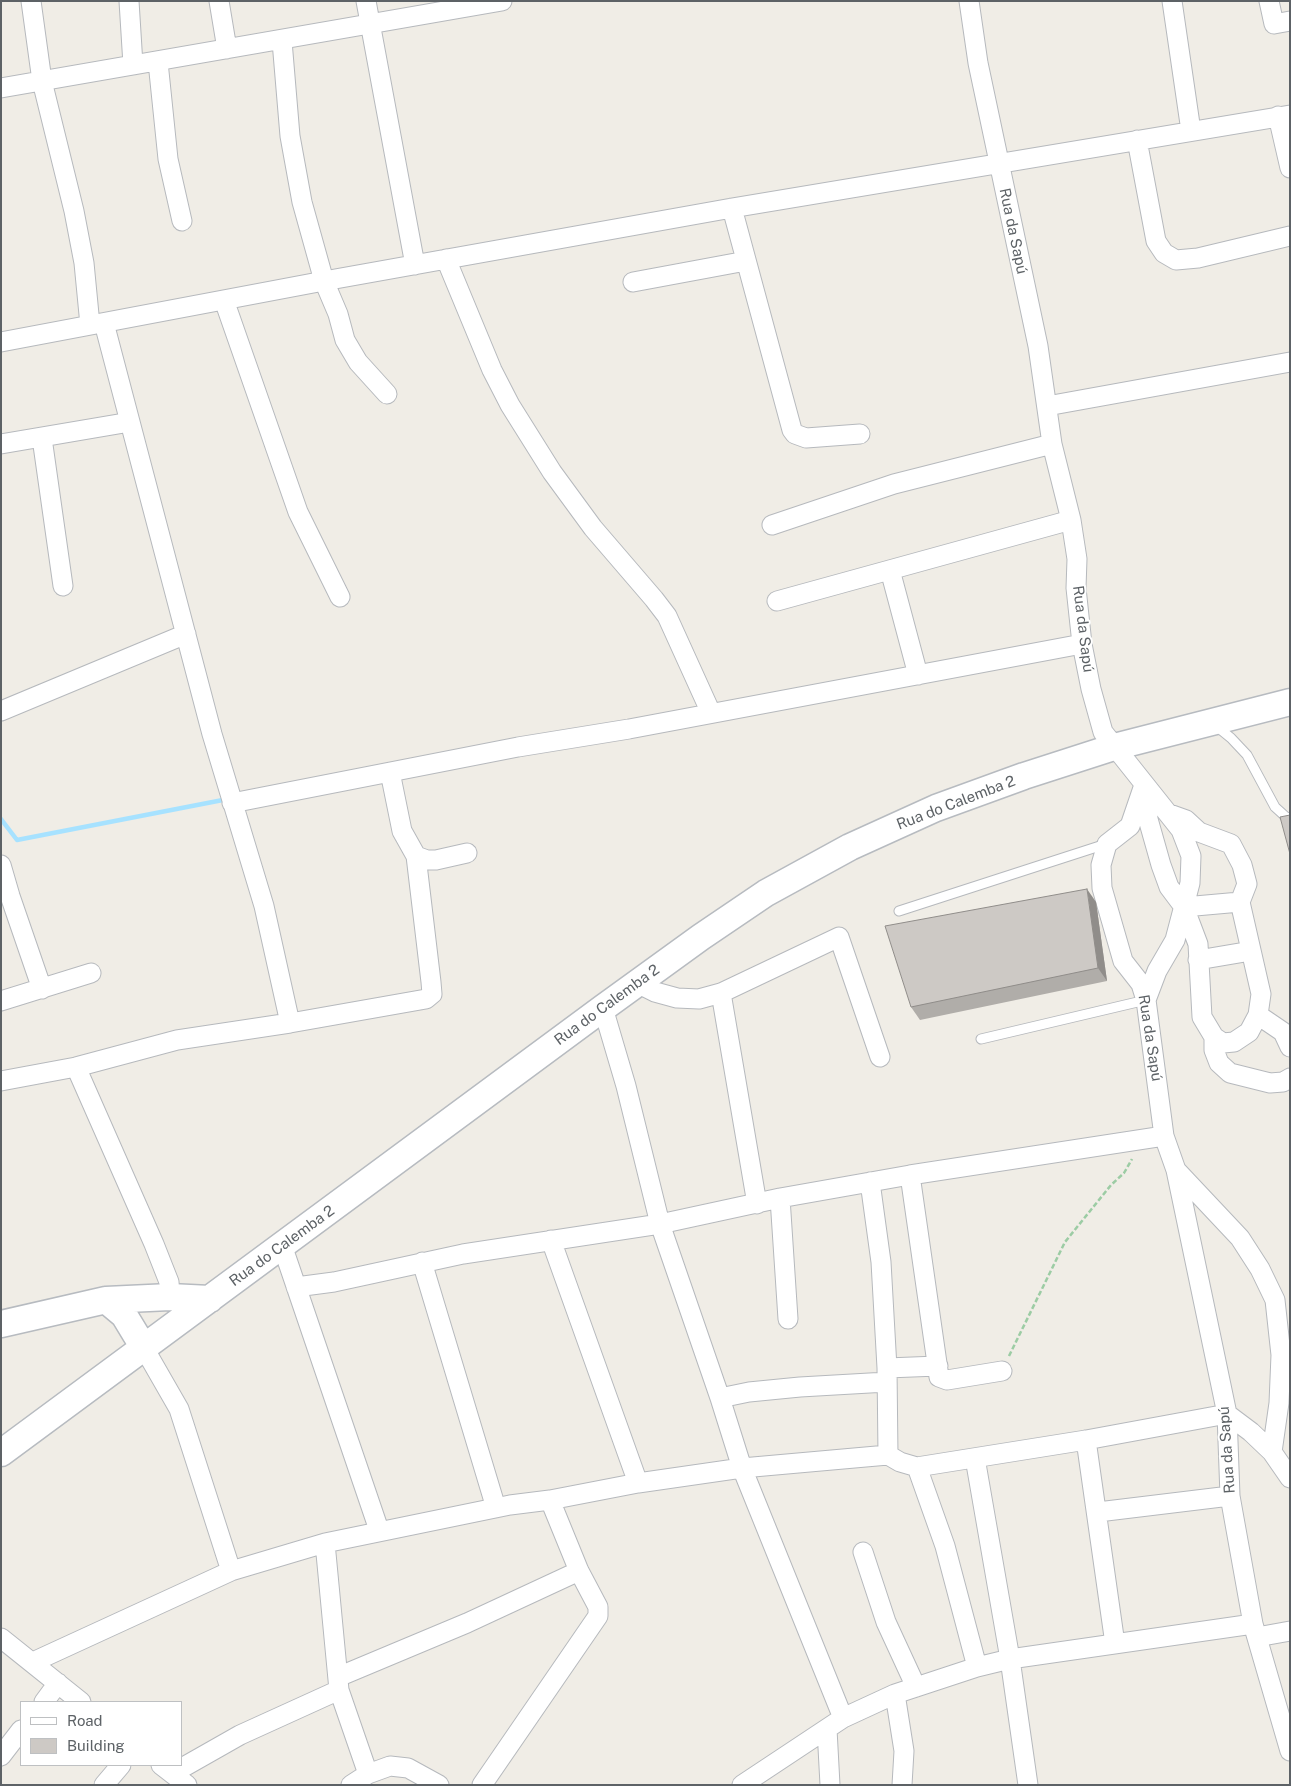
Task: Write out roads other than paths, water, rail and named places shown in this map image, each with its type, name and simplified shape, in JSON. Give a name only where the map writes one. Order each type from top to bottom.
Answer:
[{"type":"main road","name":"Rua do Calemba 2","points":[[1,1453],[602,1008],[766,893],[850,847],[936,808],[1114,747],[1290,702]]},
{"type":"main road","points":[[1,1324],[106,1300],[170,1297],[210,1298]]},
{"type":"main road","points":[[106,1300],[124,1315],[144,1348]]},
{"type":"street","points":[[31,1],[42,81],[74,211],[97,324],[130,422],[232,803],[248,849],[264,906],[290,1023]]},
{"type":"street","points":[[129,1],[133,65]]},
{"type":"street","points":[[219,1],[227,49]]},
{"type":"street","points":[[366,1],[368,24],[392,133],[416,265]]},
{"type":"street","points":[[1,88],[282,41],[502,1]]},
{"type":"street","name":"Rua da Sapú","points":[[969,1],[978,63],[1038,346],[1052,444],[1071,520],[1077,559],[1076,588],[1082,644],[1103,732],[1114,747],[1124,756],[1144,785],[1157,816]]},
{"type":"street","points":[[1172,1],[1191,131]]},
{"type":"street","points":[[1269,1],[1274,24],[1290,20]]},
{"type":"street","points":[[282,41],[293,155],[302,202],[324,281],[338,314],[345,340],[353,355],[387,394]]},
{"type":"street","points":[[158,62],[168,159],[182,221]]},
{"type":"street","points":[[1,342],[324,281],[732,208],[1284,116],[1290,168]]},
{"type":"street","points":[[1137,140],[1156,242],[1164,253],[1176,260],[1198,258],[1290,236]]},
{"type":"street","points":[[732,208],[792,430],[795,434],[806,438],[860,434]]},
{"type":"street","points":[[446,259],[492,370],[510,405],[552,472],[587,520],[654,598],[667,616],[710,713]]},
{"type":"street","points":[[632,282],[746,260]]},
{"type":"street","points":[[224,300],[298,512],[340,597]]},
{"type":"street","points":[[1047,406],[1290,362]]},
{"type":"street","points":[[1,444],[130,422]]},
{"type":"street","points":[[42,438],[63,586]]},
{"type":"street","points":[[772,525],[894,484],[1052,444]]},
{"type":"street","points":[[777,601],[1071,520]]},
{"type":"street","points":[[890,570],[918,675]]},
{"type":"street","points":[[1,711],[186,634]]},
{"type":"street","points":[[232,803],[1082,644]]},
{"type":"street","points":[[1,1082],[76,1067],[177,1040],[290,1023],[426,999],[432,994],[416,856],[402,831],[390,772]]},
{"type":"street","points":[[1130,826],[1144,785]]},
{"type":"street","points":[[1146,1000],[1157,971],[1175,940],[1190,883],[1191,856],[1181,830],[1157,816]]},
{"type":"street","points":[[1107,844],[1130,826],[1157,816],[1186,820],[1199,832],[1231,844],[1242,864],[1247,884],[1240,902],[1261,994],[1258,1015],[1249,1032],[1234,1042],[1223,1043],[1214,1037],[1202,1017],[1198,944],[1184,907],[1169,888],[1157,816]]},
{"type":"street","name":"Rua da Sapú","points":[[1107,844],[1101,865],[1102,888],[1123,961],[1141,984],[1146,1000],[1164,1136],[1176,1170],[1227,1414],[1230,1496],[1255,1631],[1290,1751]]},
{"type":"street","points":[[416,856],[427,860],[436,860],[467,853]]},
{"type":"street","points":[[1,865],[42,988]]},
{"type":"street","points":[[1184,907],[1240,902]]},
{"type":"street","points":[[637,983],[655,992],[677,998],[699,999],[721,993],[839,937],[880,1057]]},
{"type":"street","points":[[1198,960],[1251,951]]},
{"type":"street","points":[[1,1002],[91,973]]},
{"type":"street","points":[[721,993],[757,1204]]},
{"type":"street","points":[[602,1008],[626,1086],[660,1224],[742,1468],[843,1718]]},
{"type":"street","points":[[1258,1015],[1283,1032],[1290,1047]]},
{"type":"street","points":[[1214,1037],[1214,1050],[1220,1063],[1230,1072],[1270,1083],[1283,1082],[1290,1078]]},
{"type":"street","points":[[76,1067],[158,1254],[169,1282],[170,1297]]},
{"type":"street","points":[[296,1287],[334,1282],[422,1262],[660,1224],[780,1198],[910,1175],[1164,1136]]},
{"type":"street","points":[[1176,1170],[1240,1238],[1260,1269],[1275,1300],[1285,1354],[1272,1452]]},
{"type":"street","points":[[910,1175],[939,1377],[943,1380],[1002,1371]]},
{"type":"street","points":[[870,1182],[881,1262],[887,1375],[888,1455]]},
{"type":"street","points":[[780,1198],[788,1319]]},
{"type":"street","points":[[551,1240],[638,1483]]},
{"type":"street","points":[[282,1245],[379,1530]]},
{"type":"street","points":[[422,1262],[496,1508]]},
{"type":"street","points":[[144,1348],[179,1409],[231,1571]]},
{"type":"street","points":[[720,1398],[749,1392],[800,1387],[938,1366]]},
{"type":"street","points":[[33,1662],[231,1571],[325,1543],[379,1530],[638,1483],[742,1468],[888,1455],[900,1462],[917,1467],[1086,1440],[1227,1414],[1251,1432],[1272,1452],[1290,1478]]},
{"type":"street","points":[[1086,1440],[1098,1512],[1115,1644]]},
{"type":"street","points":[[975,1458],[1010,1659],[1028,1785]]},
{"type":"street","points":[[917,1467],[945,1546],[977,1667]]},
{"type":"street","points":[[1098,1512],[1230,1496]]},
{"type":"street","points":[[482,1785],[598,1616],[598,1607],[579,1571],[550,1500]]},
{"type":"street","points":[[325,1543],[338,1683],[368,1774]]},
{"type":"street","points":[[864,1552],[886,1622],[916,1687]]},
{"type":"street","points":[[174,1774],[240,1735],[338,1683],[579,1571]]},
{"type":"street","points":[[742,1785],[843,1718],[895,1694],[977,1667],[1010,1659],[1115,1644],[1255,1631],[1290,1631]]},
{"type":"street","points":[[1,1638],[80,1701]]},
{"type":"street","points":[[45,1701],[58,1683]]},
{"type":"street","points":[[895,1694],[904,1751],[902,1785]]},
{"type":"street","points":[[827,1729],[830,1785]]},
{"type":"street","points":[[1,1756],[20,1731]]},
{"type":"street","points":[[104,1785],[119,1766]]},
{"type":"street","points":[[351,1785],[368,1774],[390,1766],[408,1768],[439,1785]]},
{"type":"lane","points":[[1213,723],[1247,755],[1275,807],[1286,817],[1290,818]]},
{"type":"lane","points":[[900,911],[1107,844]]},
{"type":"lane","points":[[981,1039],[1146,1000]]},
{"type":"waterway","points":[[1,819],[17,840],[228,799]]}]
